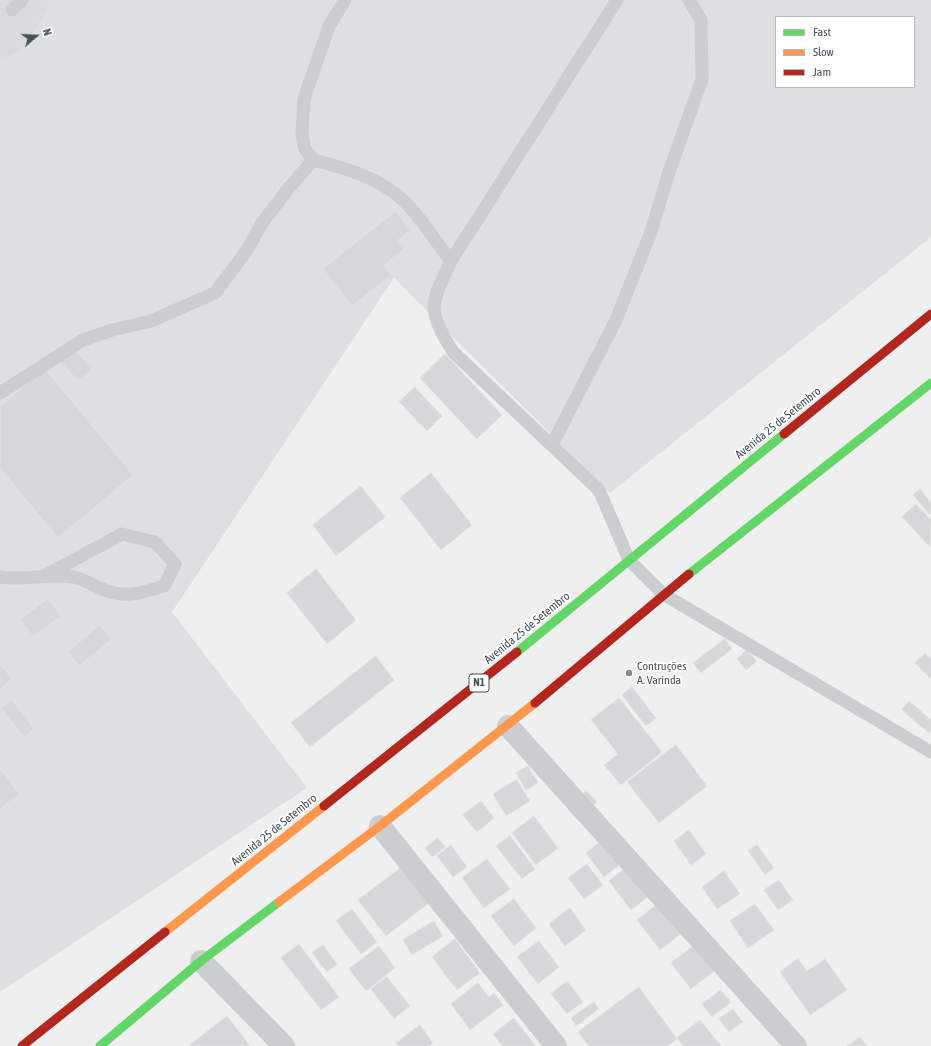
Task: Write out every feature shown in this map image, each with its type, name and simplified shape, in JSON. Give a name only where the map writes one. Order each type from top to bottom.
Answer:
[{"type":"highway","name":"Avenida 25 de Setembro","points":[[22,1046],[468,692],[931,314]]},
{"type":"highway","points":[[105,1044],[201,961],[380,826],[508,726],[663,594],[930,386]]},
{"type":"street","points":[[508,726],[796,1046]]},
{"type":"street","points":[[380,826],[556,1046]]},
{"type":"street","points":[[201,961],[284,1046]]},
{"type":"lane","points":[[12,10],[22,0]]},
{"type":"lane","points":[[345,0],[329,26],[304,99],[302,133],[304,147],[313,160],[341,167],[376,181],[404,202],[450,261]]},
{"type":"lane","points":[[617,0],[450,261],[439,289],[434,308],[442,332],[453,352],[599,490],[629,560],[663,594],[931,752]]},
{"type":"lane","points":[[552,445],[616,320],[634,276],[651,232],[669,172],[702,78],[701,20],[689,0]]},
{"type":"lane","points":[[0,393],[44,363],[83,340],[112,330],[151,321],[215,293],[247,250],[262,223],[313,160]]},
{"type":"lane","points":[[0,577],[10,579],[46,575],[75,577],[109,592],[137,595],[164,586],[175,564],[155,542],[122,534],[46,575]]},
{"type":"shaded area","points":[[0,0],[931,0],[931,237],[610,493],[394,278],[172,612],[307,788],[0,992]]},
{"type":"building","points":[[396,211],[411,230],[397,241],[404,249],[384,265],[391,275],[352,306],[323,269]]},
{"type":"building","points":[[74,349],[92,369],[78,381],[60,361]]},
{"type":"building","points":[[445,354],[502,415],[477,439],[420,378]]},
{"type":"building","points":[[45,369],[133,475],[58,538],[0,468],[0,407]]},
{"type":"building","points":[[415,387],[442,416],[427,431],[399,402]]},
{"type":"building","points":[[431,473],[472,525],[441,550],[400,498]]},
{"type":"building","points":[[361,486],[385,517],[336,556],[313,525]]},
{"type":"building","points":[[920,489],[931,503],[930,515],[913,495]]},
{"type":"building","points":[[916,504],[931,520],[930,547],[902,517]]},
{"type":"building","points":[[316,569],[356,620],[327,644],[287,593]]},
{"type":"building","points":[[48,599],[61,616],[33,637],[20,619]]},
{"type":"building","points":[[100,625],[112,639],[79,666],[68,652]]},
{"type":"building","points":[[725,639],[732,649],[701,673],[693,663]]},
{"type":"building","points":[[747,650],[757,661],[746,670],[737,659]]},
{"type":"building","points":[[925,653],[931,659],[931,679],[915,663]]},
{"type":"building","points":[[376,656],[394,680],[310,747],[291,723]]},
{"type":"building","points":[[0,664],[12,679],[0,689]]},
{"type":"building","points":[[632,687],[656,718],[646,726],[622,695]]},
{"type":"building","points":[[619,698],[662,752],[621,785],[604,765],[618,754],[591,720]]},
{"type":"building","points":[[12,700],[34,729],[24,737],[1,708]]},
{"type":"building","points":[[909,701],[931,720],[931,730],[929,733],[902,710]]},
{"type":"building","points":[[676,745],[707,786],[659,823],[627,782]]},
{"type":"building","points":[[528,766],[538,783],[526,790],[516,773]]},
{"type":"building","points":[[0,769],[19,794],[0,809]]},
{"type":"building","points":[[517,780],[530,801],[506,816],[493,794]]},
{"type":"building","points":[[586,791],[597,801],[590,809],[579,798]]},
{"type":"building","points":[[481,801],[494,818],[477,832],[463,815]]},
{"type":"building","points":[[534,816],[558,848],[536,865],[512,833]]},
{"type":"building","points":[[689,830],[706,854],[691,865],[674,841]]},
{"type":"building","points":[[609,835],[627,859],[604,877],[586,853]]},
{"type":"building","points":[[510,836],[535,869],[522,879],[496,846]]},
{"type":"building","points":[[438,838],[445,847],[432,857],[425,848]]},
{"type":"building","points":[[451,845],[467,867],[453,877],[437,856]]},
{"type":"building","points":[[757,845],[774,868],[765,875],[748,851]]},
{"type":"building","points":[[487,859],[510,889],[484,908],[462,878]]},
{"type":"building","points":[[632,863],[654,892],[631,910],[609,881]]},
{"type":"building","points":[[587,864],[603,885],[584,899],[568,878]]},
{"type":"building","points":[[402,867],[429,903],[386,936],[358,900]]},
{"type":"building","points":[[724,871],[740,894],[717,909],[702,887]]},
{"type":"building","points":[[779,880],[793,900],[778,910],[764,890]]},
{"type":"building","points":[[514,899],[536,928],[514,946],[491,916]]},
{"type":"building","points":[[660,902],[683,932],[660,950],[637,920]]},
{"type":"building","points":[[755,904],[774,930],[748,948],[730,921]]},
{"type":"building","points":[[570,908],[586,930],[565,946],[549,924]]},
{"type":"building","points":[[352,909],[377,942],[361,954],[336,921]]},
{"type":"building","points":[[434,921],[443,936],[412,955],[403,940]]},
{"type":"building","points":[[455,939],[480,973],[457,990],[432,957]]},
{"type":"building","points":[[539,941],[559,967],[538,984],[517,957]]},
{"type":"building","points":[[299,944],[339,997],[321,1010],[281,958]]},
{"type":"building","points":[[323,945],[337,964],[327,972],[312,953]]},
{"type":"building","points":[[695,945],[714,971],[691,989],[671,963]]},
{"type":"building","points":[[379,946],[395,968],[366,991],[349,969]]},
{"type":"building","points":[[798,959],[807,971],[825,959],[847,990],[810,1015],[780,972]]},
{"type":"building","points":[[387,977],[410,1006],[394,1019],[371,989]]},
{"type":"building","points":[[567,981],[583,1002],[567,1014],[551,994]]},
{"type":"building","points":[[478,983],[489,997],[494,993],[503,1005],[470,1030],[451,1004]]},
{"type":"building","points":[[639,987],[677,1039],[668,1046],[589,1046],[578,1032]]},
{"type":"building","points":[[721,990],[731,1002],[712,1017],[702,1004]]},
{"type":"building","points":[[594,1002],[599,1009],[576,1026],[571,1018]]},
{"type":"building","points":[[733,1009],[743,1022],[729,1032],[719,1019]]},
{"type":"building","points":[[227,1016],[250,1046],[190,1045]]},
{"type":"building","points":[[514,1018],[535,1045],[534,1046],[502,1046],[493,1034]]},
{"type":"building","points":[[700,1020],[721,1046],[683,1046],[677,1038]]},
{"type":"building","points":[[420,1025],[433,1043],[430,1046],[399,1046],[396,1043]]},
{"type":"building","points":[[860,1037],[867,1046],[847,1046]]},
{"type":"taxiway","points":[[0,27],[18,0]]},
{"type":"traffic: fast","points":[[689,574],[931,383]]},
{"type":"traffic: fast","points":[[517,652],[784,434]]},
{"type":"traffic: fast","points":[[100,1046],[201,961],[279,902]]},
{"type":"traffic: slow","points":[[279,902],[380,826],[535,703]]},
{"type":"traffic: slow","points":[[165,932],[324,806]]},
{"type":"traffic: jam","points":[[784,434],[931,314]]},
{"type":"traffic: jam","points":[[535,703],[689,574]]},
{"type":"traffic: jam","points":[[324,806],[517,652]]},
{"type":"traffic: jam","points":[[22,1046],[165,932]]},
{"type":"place","name":"Contruções A. Varinda","points":[[629,673]]}]
